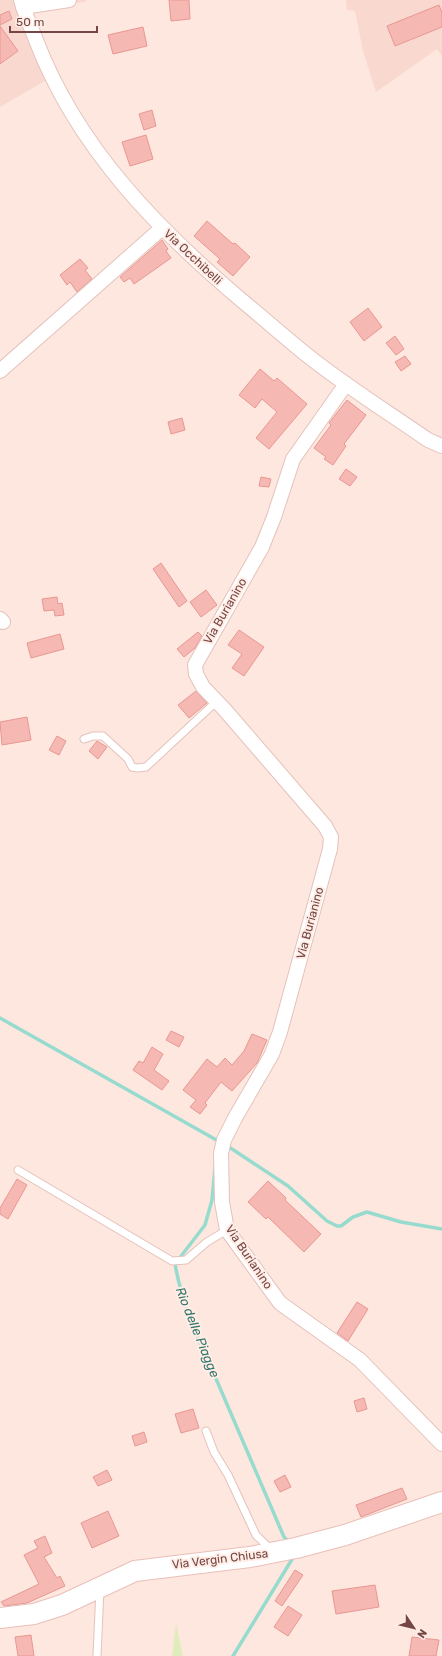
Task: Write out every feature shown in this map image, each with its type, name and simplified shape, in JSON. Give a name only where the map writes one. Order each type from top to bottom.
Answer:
[{"type":"street","points":[[22,3],[69,0]]},
{"type":"street","name":"Via Occhibelli","points":[[22,3],[45,64],[63,100],[92,146],[125,188],[162,228],[227,288],[311,358],[346,384],[428,440],[442,446]]},
{"type":"street","points":[[0,371],[162,228]]},
{"type":"street","name":"Via Burianino","points":[[346,384],[293,459],[262,547],[195,665],[196,674],[203,687],[217,701],[325,826],[331,837],[330,849],[280,1032],[272,1054],[224,1140],[221,1153],[222,1202],[227,1230],[280,1303],[360,1360],[442,1444]]},
{"type":"street","name":"Via Vergin Chiusa","points":[[0,1618],[34,1614],[48,1610],[141,1570],[274,1552],[345,1535],[442,1502]]},
{"type":"lane","points":[[84,739],[94,736],[103,736],[128,759],[132,766],[138,768],[146,767],[217,701]]},
{"type":"lane","points":[[18,1170],[172,1261],[186,1260],[207,1242],[227,1230]]},
{"type":"lane","points":[[206,1431],[214,1452],[228,1475],[256,1534],[274,1552]]},
{"type":"lane","points":[[97,1656],[100,1587]]},
{"type":"shaded area","points":[[0,0],[86,0],[86,2],[37,7],[31,15],[55,75],[0,107]]},
{"type":"shaded area","points":[[346,0],[442,0],[442,56],[437,49],[376,92],[363,51],[355,11],[347,10]]},
{"type":"green space","points":[[176,1624],[183,1656],[172,1656]]},
{"type":"building","points":[[169,0],[189,0],[190,19],[171,21]]},
{"type":"building","points":[[439,5],[442,13],[442,27],[395,46],[387,26]]},
{"type":"building","points":[[9,11],[12,19],[0,25],[0,15]]},
{"type":"building","points":[[0,26],[18,51],[0,64]]},
{"type":"building","points":[[143,27],[147,46],[113,54],[108,35]]},
{"type":"building","points":[[152,110],[156,126],[144,130],[139,114]]},
{"type":"building","points":[[146,135],[153,159],[130,166],[122,142]]},
{"type":"building","points":[[207,221],[250,257],[233,276],[217,262],[220,259],[194,236]]},
{"type":"building","points":[[162,240],[168,249],[166,251],[171,258],[134,284],[130,278],[124,282],[120,277]]},
{"type":"building","points":[[80,259],[88,268],[85,270],[92,279],[77,292],[70,282],[67,285],[60,275]]},
{"type":"building","points":[[368,308],[382,327],[364,341],[350,322]]},
{"type":"building","points":[[395,336],[404,349],[396,355],[386,343]]},
{"type":"building","points":[[405,356],[411,364],[401,371],[395,362]]},
{"type":"building","points":[[260,369],[274,381],[277,378],[307,404],[269,449],[256,438],[277,412],[262,399],[255,408],[239,395]]},
{"type":"building","points":[[347,400],[366,415],[344,444],[346,446],[333,465],[324,459],[326,457],[314,448],[331,425],[329,423]]},
{"type":"building","points":[[182,418],[185,430],[171,434],[168,422]]},
{"type":"building","points":[[346,469],[357,477],[350,486],[339,479]]},
{"type":"building","points":[[261,477],[271,479],[269,487],[259,486]]},
{"type":"building","points":[[161,563],[187,601],[179,607],[153,569]]},
{"type":"building","points":[[206,590],[217,605],[201,617],[190,602]]},
{"type":"building","points":[[57,597],[58,604],[62,603],[64,615],[55,616],[54,610],[44,611],[42,599]]},
{"type":"building","points":[[239,630],[264,647],[244,676],[232,668],[242,654],[228,645]]},
{"type":"building","points":[[198,632],[202,636],[195,648],[184,657],[177,649]]},
{"type":"building","points":[[60,634],[64,649],[31,658],[27,643]]},
{"type":"building","points":[[196,691],[207,703],[189,718],[178,705]]},
{"type":"building","points":[[27,717],[31,740],[2,745],[0,722]]},
{"type":"building","points":[[57,736],[66,741],[59,755],[49,750]]},
{"type":"building","points":[[97,741],[107,747],[98,759],[89,751]]},
{"type":"building","points":[[171,1031],[184,1037],[179,1047],[166,1040]]},
{"type":"building","points":[[252,1034],[267,1040],[257,1063],[232,1091],[221,1082],[205,1103],[207,1105],[200,1114],[190,1107],[196,1100],[183,1090],[207,1059],[217,1067],[225,1058],[232,1065],[244,1051]]},
{"type":"building","points":[[152,1047],[163,1054],[154,1070],[169,1081],[162,1090],[133,1070],[139,1061],[143,1063]]},
{"type":"building","points":[[17,1179],[27,1185],[8,1219],[0,1214],[0,1208]]},
{"type":"building","points":[[268,1181],[286,1198],[285,1200],[321,1234],[304,1252],[268,1217],[266,1219],[248,1202]]},
{"type":"building","points":[[357,1302],[368,1309],[348,1341],[337,1333]]},
{"type":"building","points":[[364,1398],[367,1409],[357,1412],[354,1401]]},
{"type":"building","points":[[193,1409],[199,1428],[181,1433],[175,1414]]},
{"type":"building","points":[[144,1432],[147,1442],[135,1446],[132,1436]]},
{"type":"building","points":[[107,1470],[112,1480],[98,1486],[93,1477]]},
{"type":"building","points":[[285,1475],[291,1487],[280,1492],[274,1481]]},
{"type":"building","points":[[402,1488],[407,1499],[361,1517],[356,1505]]},
{"type":"building","points":[[108,1511],[119,1536],[92,1548],[81,1523]]},
{"type":"building","points":[[45,1536],[52,1553],[44,1557],[57,1578],[60,1576],[65,1586],[27,1603],[4,1606],[1,1602],[39,1584],[24,1555],[38,1548],[34,1541]]},
{"type":"building","points":[[295,1570],[303,1575],[282,1606],[275,1601]]},
{"type":"building","points":[[375,1585],[379,1607],[336,1614],[332,1591]]},
{"type":"building","points":[[288,1606],[302,1615],[288,1636],[274,1627]]},
{"type":"building","points":[[31,1635],[34,1656],[18,1656],[15,1637]]},
{"type":"building","points":[[412,1637],[439,1640],[436,1656],[409,1656]]},
{"type":"waterway","name":"Rio delle Piagge","points":[[0,1018],[220,1142]]},
{"type":"waterway","points":[[226,1145],[288,1186],[327,1221],[337,1226],[341,1226],[353,1217],[367,1212],[401,1222],[442,1229]]},
{"type":"waterway","name":"Rio delle Piagge","points":[[215,1168],[212,1200],[205,1225],[175,1264],[182,1294],[198,1338],[284,1537],[290,1543]]},
{"type":"waterway","name":"Rio delle Piagge","points":[[233,1656],[294,1556]]}]
